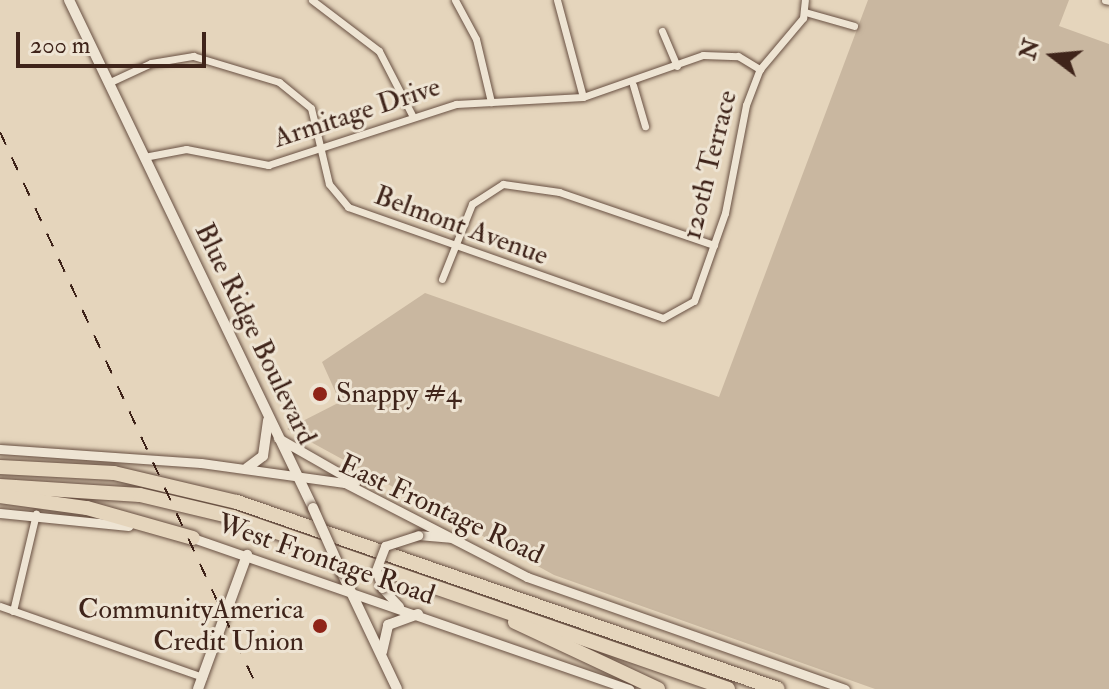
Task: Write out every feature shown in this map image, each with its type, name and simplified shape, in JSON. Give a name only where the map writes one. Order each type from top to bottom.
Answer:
[{"type":"highway","points":[[0,467],[114,473],[237,502],[778,689]]},
{"type":"highway","points":[[0,486],[140,495],[233,517],[728,689]]},
{"type":"highway","points":[[0,496],[87,508],[193,538]]},
{"type":"highway","points":[[472,599],[658,689]]},
{"type":"main road","name":"Blue Ridge Boulevard","points":[[72,1],[108,83],[397,689]]},
{"type":"main road","points":[[247,468],[263,456],[268,418]]},
{"type":"main road","points":[[198,689],[198,675],[247,555]]},
{"type":"main road","points":[[382,658],[388,625],[418,614]]},
{"type":"street","points":[[312,0],[379,51],[412,115]]},
{"type":"street","points":[[455,0],[476,39],[491,102]]},
{"type":"street","points":[[557,0],[583,97]]},
{"type":"street","points":[[805,0],[805,12],[854,26]]},
{"type":"street","name":"120th Terrace","points":[[645,314],[663,318],[687,309],[714,245],[735,139],[760,69],[805,12]]},
{"type":"street","points":[[662,31],[677,66]]},
{"type":"street","name":"Armitage Drive","points":[[144,157],[186,149],[268,165],[323,149],[412,115],[491,102],[583,97],[633,85],[677,66],[722,53],[760,69]]},
{"type":"street","name":"Belmont Avenue","points":[[108,83],[179,56],[246,68],[302,97],[323,149],[329,184],[348,207],[645,314]]},
{"type":"street","points":[[633,85],[645,126]]},
{"type":"street","points":[[442,279],[472,204],[503,184],[559,192],[714,245]]},
{"type":"street","points":[[278,438],[380,501]]},
{"type":"street","name":"East Frontage Road","points":[[0,449],[247,468],[345,483],[527,577],[845,689]]},
{"type":"street","name":"West Frontage Road","points":[[0,513],[36,514],[193,538],[629,689]]},
{"type":"street","points":[[13,611],[36,514]]},
{"type":"street","points":[[402,609],[382,588],[376,570],[385,546],[418,535],[453,538]]},
{"type":"street","points":[[0,606],[198,675]]},
{"type":"shaded area","points":[[868,0],[1069,0],[1059,26],[1109,44],[1109,689],[875,689],[554,575],[287,429],[340,402],[322,362],[425,293],[719,397]]},
{"type":"railway","points":[[0,132],[258,689]]},
{"type":"place","name":"Snappy #4","points":[[320,394]]},
{"type":"place","name":"CommunityAmerica Credit Union","points":[[320,626]]}]
